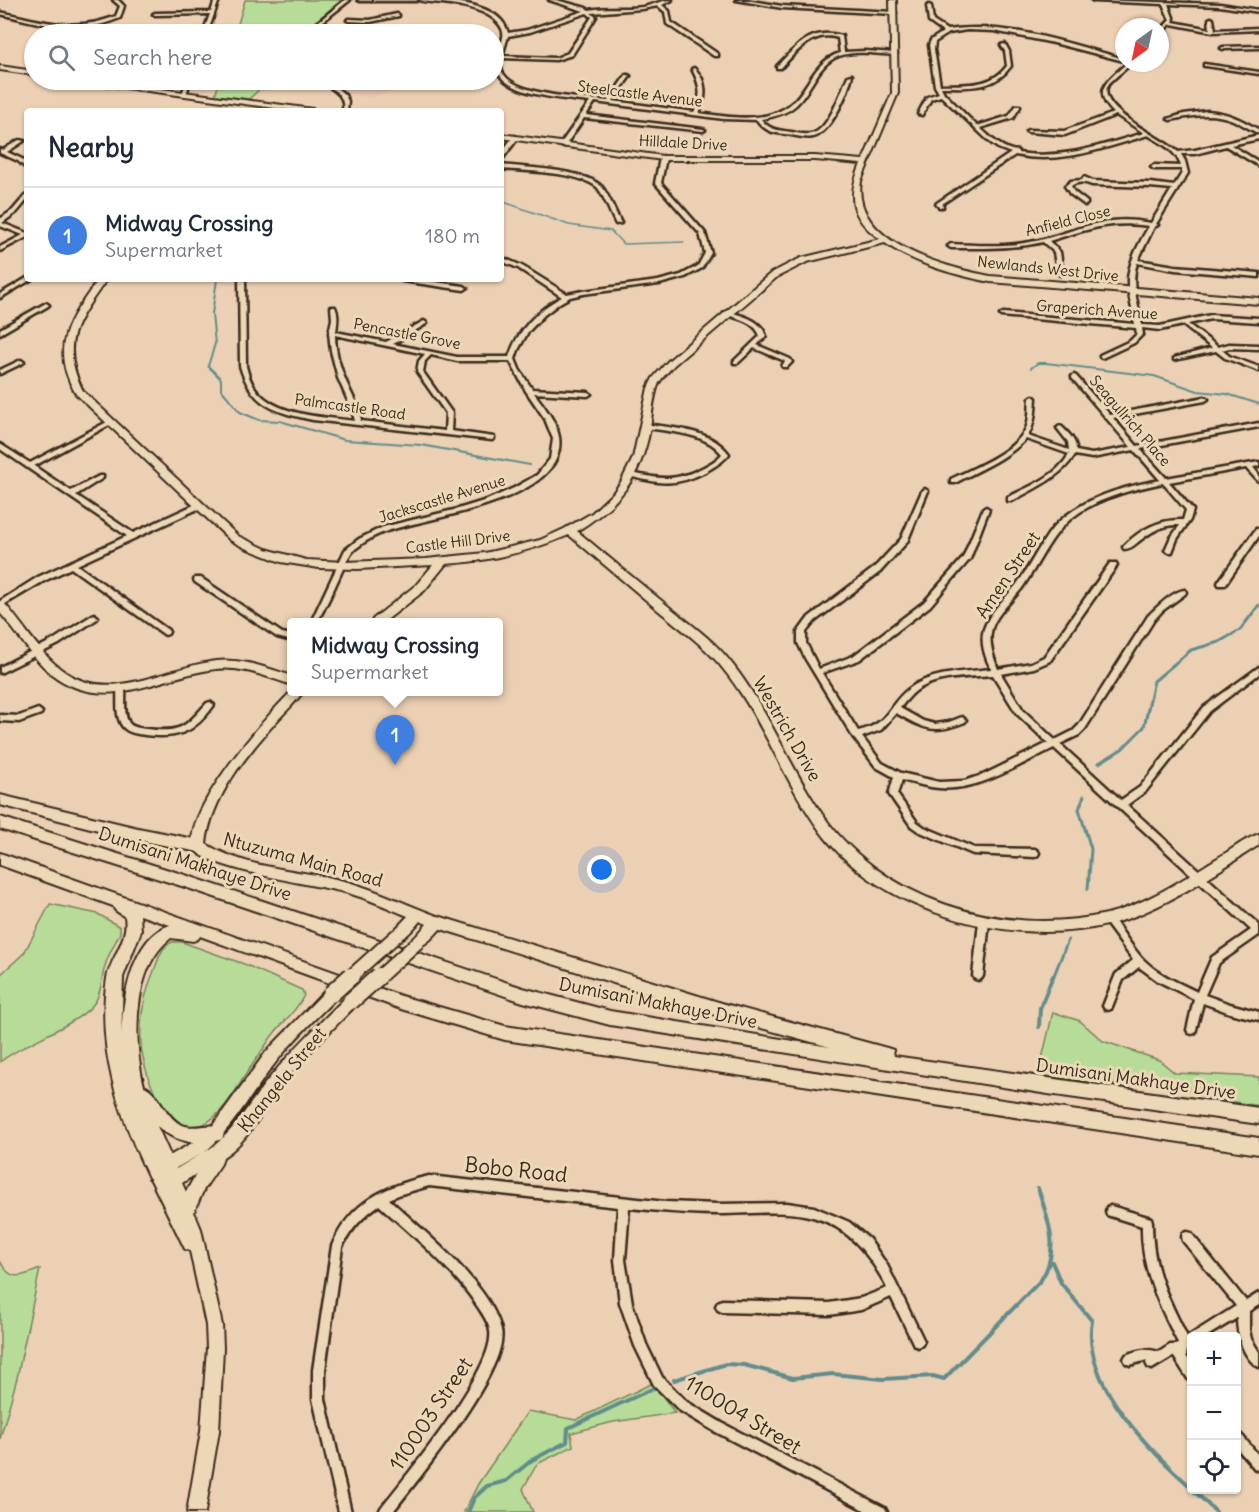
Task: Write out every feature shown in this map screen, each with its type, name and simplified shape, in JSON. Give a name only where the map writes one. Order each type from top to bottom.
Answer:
[{"type":"main road","points":[[0,800],[138,834],[200,846]]},
{"type":"main road","name":"Dumisani Makhaye Drive","points":[[0,823],[188,882],[523,995],[573,1009],[678,1030],[967,1075],[1259,1116]]},
{"type":"main road","points":[[0,859],[420,1010],[505,1033],[1259,1146]]},
{"type":"main road","points":[[108,899],[130,912],[134,917],[134,927],[117,970],[112,1003],[114,1063],[138,1136],[164,1176]]},
{"type":"main road","points":[[438,922],[725,1011],[967,1075]]},
{"type":"main road","points":[[164,1176],[130,1061],[132,1006],[139,974],[151,946],[165,933],[173,931],[318,973]]},
{"type":"main road","points":[[136,1084],[166,1126],[174,1131],[220,1141]]},
{"type":"street","points":[[99,24],[118,17],[122,6],[115,0]]},
{"type":"street","points":[[208,24],[217,0]]},
{"type":"street","points":[[318,24],[348,0]]},
{"type":"street","points":[[360,0],[442,0],[474,7],[492,15],[501,24]]},
{"type":"street","points":[[398,15],[402,0]]},
{"type":"street","points":[[504,57],[556,59],[567,56],[594,16],[589,11],[551,0]]},
{"type":"street","points":[[506,35],[529,32],[589,11],[659,5],[670,0]]},
{"type":"street","points":[[738,0],[806,9],[894,13]]},
{"type":"street","name":"Newlands West Drive","points":[[893,0],[895,54],[893,101],[857,181],[855,196],[867,222],[886,240],[923,261],[966,274],[1013,281],[1259,301]]},
{"type":"street","points":[[1094,0],[1220,3],[1259,10]]},
{"type":"street","points":[[1165,3],[1171,22],[1213,31],[1259,30]]},
{"type":"street","points":[[659,5],[667,11],[669,23],[716,55]]},
{"type":"street","points":[[929,6],[931,22],[947,32]]},
{"type":"street","points":[[0,13],[51,24]]},
{"type":"street","points":[[155,14],[211,13]]},
{"type":"street","points":[[349,20],[362,21],[398,15],[404,20]]},
{"type":"street","points":[[1211,19],[1213,31]]},
{"type":"street","points":[[1115,58],[1002,30],[972,28],[947,32],[937,37],[932,47],[937,86],[942,94],[998,146],[1038,156],[1065,155],[1149,133]]},
{"type":"street","points":[[504,31],[506,35],[504,42]]},
{"type":"street","points":[[779,67],[804,42],[818,35],[829,34],[840,37],[842,54],[895,54]]},
{"type":"street","points":[[937,86],[978,85],[993,81],[1009,66],[1007,51],[1003,45]]},
{"type":"street","points":[[1223,48],[1259,47]]},
{"type":"street","name":"Steelcastle Avenue","points":[[504,76],[514,85],[547,95],[696,114],[758,118],[782,113],[797,104],[828,61],[842,54]]},
{"type":"street","points":[[1206,65],[1259,74]]},
{"type":"street","points":[[0,68],[24,72]]},
{"type":"street","points":[[694,69],[705,88],[702,104],[696,114]]},
{"type":"street","points":[[1101,356],[1138,338],[1139,326],[1131,279],[1135,261],[1185,173],[1179,153],[1117,113],[1105,101],[1103,90],[1121,72]]},
{"type":"street","points":[[610,102],[628,75]]},
{"type":"street","points":[[758,118],[766,129],[772,131],[805,135],[820,132],[824,130],[850,76]]},
{"type":"street","points":[[155,90],[292,108]]},
{"type":"street","points":[[184,94],[185,90]]},
{"type":"street","points":[[335,90],[346,99],[345,108]]},
{"type":"street","points":[[920,114],[929,98],[942,94]]},
{"type":"street","points":[[563,145],[594,100]]},
{"type":"street","points":[[261,108],[265,104]]},
{"type":"street","points":[[978,127],[1011,117],[1018,107]]},
{"type":"street","points":[[1170,119],[1209,111],[1230,116],[1259,132]]},
{"type":"street","points":[[1028,131],[1065,133],[1117,113]]},
{"type":"street","points":[[583,116],[703,130]]},
{"type":"street","name":"Hilldale Drive","points":[[504,136],[663,158],[815,158],[865,162]]},
{"type":"street","points":[[1179,153],[1259,137]]},
{"type":"street","points":[[504,153],[515,138]]},
{"type":"street","points":[[2,151],[21,141]]},
{"type":"street","points":[[1228,145],[1259,164]]},
{"type":"street","points":[[2,151],[24,164]]},
{"type":"street","points":[[941,206],[939,204],[950,196],[1016,152]]},
{"type":"street","points":[[512,359],[513,350],[524,334],[546,310],[567,297],[588,291],[672,281],[691,273],[705,262],[709,254],[709,243],[658,183],[663,158]]},
{"type":"street","points":[[504,167],[589,180],[600,187],[618,223]]},
{"type":"street","points":[[1154,167],[1184,168]]},
{"type":"street","points":[[1085,203],[1072,193],[1068,186],[1072,182],[1084,180],[1092,183],[1176,188]]},
{"type":"street","points":[[24,200],[15,212],[0,223],[24,234]]},
{"type":"street","name":"Anfield Close","points":[[951,246],[1024,244],[1112,220],[1129,220],[1155,225]]},
{"type":"street","points":[[0,249],[24,237]]},
{"type":"street","name":"Castle Hill Drive","points":[[101,282],[71,326],[66,344],[66,363],[70,377],[79,392],[110,423],[234,538],[250,547],[291,561],[342,567],[442,562],[511,552],[528,547],[569,530],[600,510],[617,494],[631,475],[640,452],[644,426],[657,380],[671,363],[763,283],[783,270],[815,257],[886,240]]},
{"type":"street","points":[[1044,240],[1057,252],[1060,273]]},
{"type":"street","points":[[504,259],[567,297]]},
{"type":"street","points":[[1135,261],[1175,268],[1259,275]]},
{"type":"street","points":[[0,296],[24,282]]},
{"type":"street","name":"Palmcastle Road","points":[[242,282],[243,366],[246,380],[254,393],[276,408],[293,414],[492,438]]},
{"type":"street","points":[[423,282],[464,288]]},
{"type":"street","points":[[0,332],[46,305]]},
{"type":"street","points":[[333,308],[337,317],[332,333],[341,383],[357,409],[358,423]]},
{"type":"street","points":[[727,313],[757,325],[763,336],[736,362]]},
{"type":"street","name":"Graperich Avenue","points":[[1003,315],[1160,328],[1210,317],[1259,320]]},
{"type":"street","points":[[388,344],[424,323]]},
{"type":"street","points":[[1185,324],[1227,357],[1259,369]]},
{"type":"street","name":"Pencastle Grove","points":[[332,333],[463,359],[512,359]]},
{"type":"street","points":[[1176,359],[1239,345],[1259,347]]},
{"type":"street","points":[[755,346],[788,360],[784,366]]},
{"type":"street","points":[[430,353],[422,361],[420,372],[449,413],[448,433]]},
{"type":"street","name":"Jackscastle Avenue","points":[[342,567],[349,550],[369,536],[508,495],[538,479],[551,464],[556,448],[553,428],[517,373],[512,359]]},
{"type":"street","points":[[0,372],[21,362]]},
{"type":"street","name":"Seagullrich Place","points":[[1074,377],[1190,510],[1189,518],[1184,523]]},
{"type":"street","points":[[529,391],[588,394]]},
{"type":"street","points":[[953,481],[1014,447],[1025,436],[1030,426],[1033,398]]},
{"type":"street","points":[[1108,417],[1205,399]]},
{"type":"street","points":[[30,466],[110,423]]},
{"type":"street","points":[[1025,436],[1073,453],[1092,456],[1259,425]]},
{"type":"street","points":[[631,475],[668,482],[683,480],[720,461],[726,454],[723,448],[694,435],[644,426]]},
{"type":"street","points":[[1010,499],[1056,473],[1073,453],[1073,444],[1060,428]]},
{"type":"street","points":[[0,446],[132,536]]},
{"type":"street","name":"Amen Street","points":[[1259,464],[1116,493],[1073,514],[1060,524],[988,629],[987,648],[995,670],[1020,712],[1259,930]]},
{"type":"street","points":[[1248,466],[1259,479]]},
{"type":"street","points":[[72,494],[101,477]]},
{"type":"street","points":[[925,491],[904,540],[877,570],[812,619],[802,632],[802,643],[871,758],[899,776],[939,785],[963,784],[988,776],[1076,733],[1151,618],[1182,592]]},
{"type":"street","points":[[198,506],[71,564],[41,579],[0,605],[62,675],[77,683],[97,689],[122,690],[215,665],[240,665],[287,680]]},
{"type":"street","points":[[818,672],[856,658],[927,604],[966,559],[986,509]]},
{"type":"street","points":[[1127,547],[1155,526],[1168,522],[1184,523]]},
{"type":"street","points":[[1169,550],[1173,536],[1184,523]]},
{"type":"street","name":"Westrich Drive","points":[[569,530],[706,644],[724,663],[762,717],[826,830],[851,855],[876,875],[913,897],[984,922],[1046,927],[1081,924],[1108,919],[1142,907],[1259,839]]},
{"type":"street","points":[[1222,583],[1259,531]]},
{"type":"street","points":[[382,618],[420,588],[442,562]]},
{"type":"street","points":[[71,564],[165,632]]},
{"type":"street","points":[[856,735],[878,728],[905,694],[921,684],[940,678],[1030,665],[1047,659],[1113,565]]},
{"type":"street","points":[[316,618],[342,567]]},
{"type":"street","points":[[198,580],[280,635],[287,637]]},
{"type":"street","points":[[0,670],[39,651],[94,617]]},
{"type":"street","points":[[1121,804],[1143,789],[1207,709],[1259,670]]},
{"type":"street","points":[[122,690],[123,718],[128,727],[136,730],[177,734],[192,725],[210,705]]},
{"type":"street","name":"Ntuzuma Main Road","points":[[293,696],[241,757],[210,809],[199,837],[200,846],[235,863],[345,886],[438,922]]},
{"type":"street","points":[[895,709],[931,727],[942,728],[962,720]]},
{"type":"street","points":[[0,718],[19,719],[38,712]]},
{"type":"street","points":[[899,776],[893,794],[914,824],[921,829],[973,851],[1035,853]]},
{"type":"street","name":"Khangela Street","points":[[220,1141],[271,1057],[331,994],[418,915]]},
{"type":"street","points":[[1108,919],[1139,961],[1162,979],[1233,1010],[1259,1016]]},
{"type":"street","name":"Khangela Street","points":[[164,1176],[244,1127],[275,1082],[297,1056],[351,1001],[438,922]]},
{"type":"street","points":[[978,976],[984,922]]},
{"type":"street","points":[[1192,1030],[1200,996],[1215,960],[1259,930]]},
{"type":"street","points":[[1108,1006],[1119,976],[1139,961]]},
{"type":"street","points":[[186,1212],[190,1197],[220,1141]]},
{"type":"street","points":[[164,1176],[186,1212],[212,1315],[215,1348],[210,1431],[196,1512]]},
{"type":"street","points":[[164,1176],[199,1260]]},
{"type":"street","name":"Bobo Road","points":[[345,1512],[322,1416],[319,1370],[338,1246],[344,1231],[356,1215],[399,1188],[429,1181],[624,1203],[717,1209],[794,1208],[814,1212],[845,1226],[865,1243],[883,1269],[918,1341]]},
{"type":"street","name":"110003 Street","points":[[380,1198],[460,1275],[483,1304],[497,1334],[493,1356],[487,1368],[444,1436],[385,1512]]},
{"type":"street","name":"110004 Street","points":[[624,1203],[620,1260],[626,1304],[641,1346],[658,1381],[682,1406],[881,1512]]},
{"type":"street","points":[[1111,1211],[1147,1222],[1147,1258],[1186,1345]]},
{"type":"street","points":[[1187,1238],[1244,1307],[1241,1328],[1243,1337],[1259,1361]]},
{"type":"street","points":[[722,1306],[830,1309],[861,1304],[893,1291]]},
{"type":"street","points":[[1203,1332],[1259,1299]]},
{"type":"street","points":[[1130,1359],[1148,1354],[1156,1360],[1186,1345]]},
{"type":"street","points":[[1186,1345],[1180,1358],[1187,1369]]},
{"type":"street","points":[[1238,1440],[1259,1465]]},
{"type":"shaded area","points":[[343,90],[396,90],[371,98],[349,94]]},
{"type":"green space","points":[[245,0],[342,0],[312,24],[238,24]]},
{"type":"green space","points":[[217,90],[259,90],[249,99],[215,95]]},
{"type":"green space","points":[[50,904],[98,914],[120,927],[120,933],[106,962],[97,998],[88,1010],[78,1018],[0,1062],[0,975],[24,953]]},
{"type":"green space","points":[[172,942],[182,942],[244,964],[302,990],[304,995],[269,1040],[230,1099],[211,1119],[204,1124],[191,1127],[179,1124],[159,1101],[142,1055],[142,1014],[148,986],[161,953]]},
{"type":"green space","points":[[1053,1012],[1080,1021],[1103,1041],[1159,1060],[1175,1073],[1259,1077],[1259,1106],[1216,1099],[1172,1085],[1144,1082],[1108,1085],[1043,1076],[1042,1059]]},
{"type":"green space","points":[[0,1261],[8,1272],[17,1276],[40,1269],[17,1378],[0,1439]]},
{"type":"green space","points":[[653,1383],[675,1413],[613,1422],[571,1433],[573,1446],[537,1464],[523,1489],[533,1512],[464,1512],[478,1484],[528,1411],[576,1420]]},
{"type":"waterway","points":[[504,202],[569,225],[611,231],[623,244],[684,242]]},
{"type":"waterway","points":[[217,282],[212,314],[215,344],[208,366],[221,379],[221,389],[240,412],[259,420],[280,421],[345,440],[421,445],[530,465]]},
{"type":"waterway","points":[[1031,368],[1038,363],[1046,363],[1154,376],[1198,391],[1227,394],[1259,404]]},
{"type":"waterway","points":[[1099,763],[1122,749],[1144,727],[1154,681],[1191,650],[1219,642],[1240,630],[1259,605]]},
{"type":"waterway","points":[[1084,796],[1079,809],[1091,849],[1088,889]]},
{"type":"waterway","points":[[1053,978],[1068,940]]},
{"type":"waterway","points":[[1039,1027],[1040,1008],[1053,976]]},
{"type":"waterway","points":[[674,1380],[726,1364],[744,1365],[793,1378],[833,1374],[883,1379],[933,1376],[944,1379],[1041,1280],[1047,1268],[1051,1234],[1038,1188]]},
{"type":"waterway","points":[[1052,1262],[1061,1283],[1092,1321],[1091,1344],[1097,1368],[1122,1414],[1157,1455],[1187,1484]]},
{"type":"waterway","points":[[468,1512],[474,1498],[487,1486],[506,1481],[532,1460],[567,1442],[568,1428],[654,1388]]},
{"type":"waterway","points":[[1197,1494],[1216,1512]]},
{"type":"place","name":"Midway Crossing","points":[[395,765]]}]
